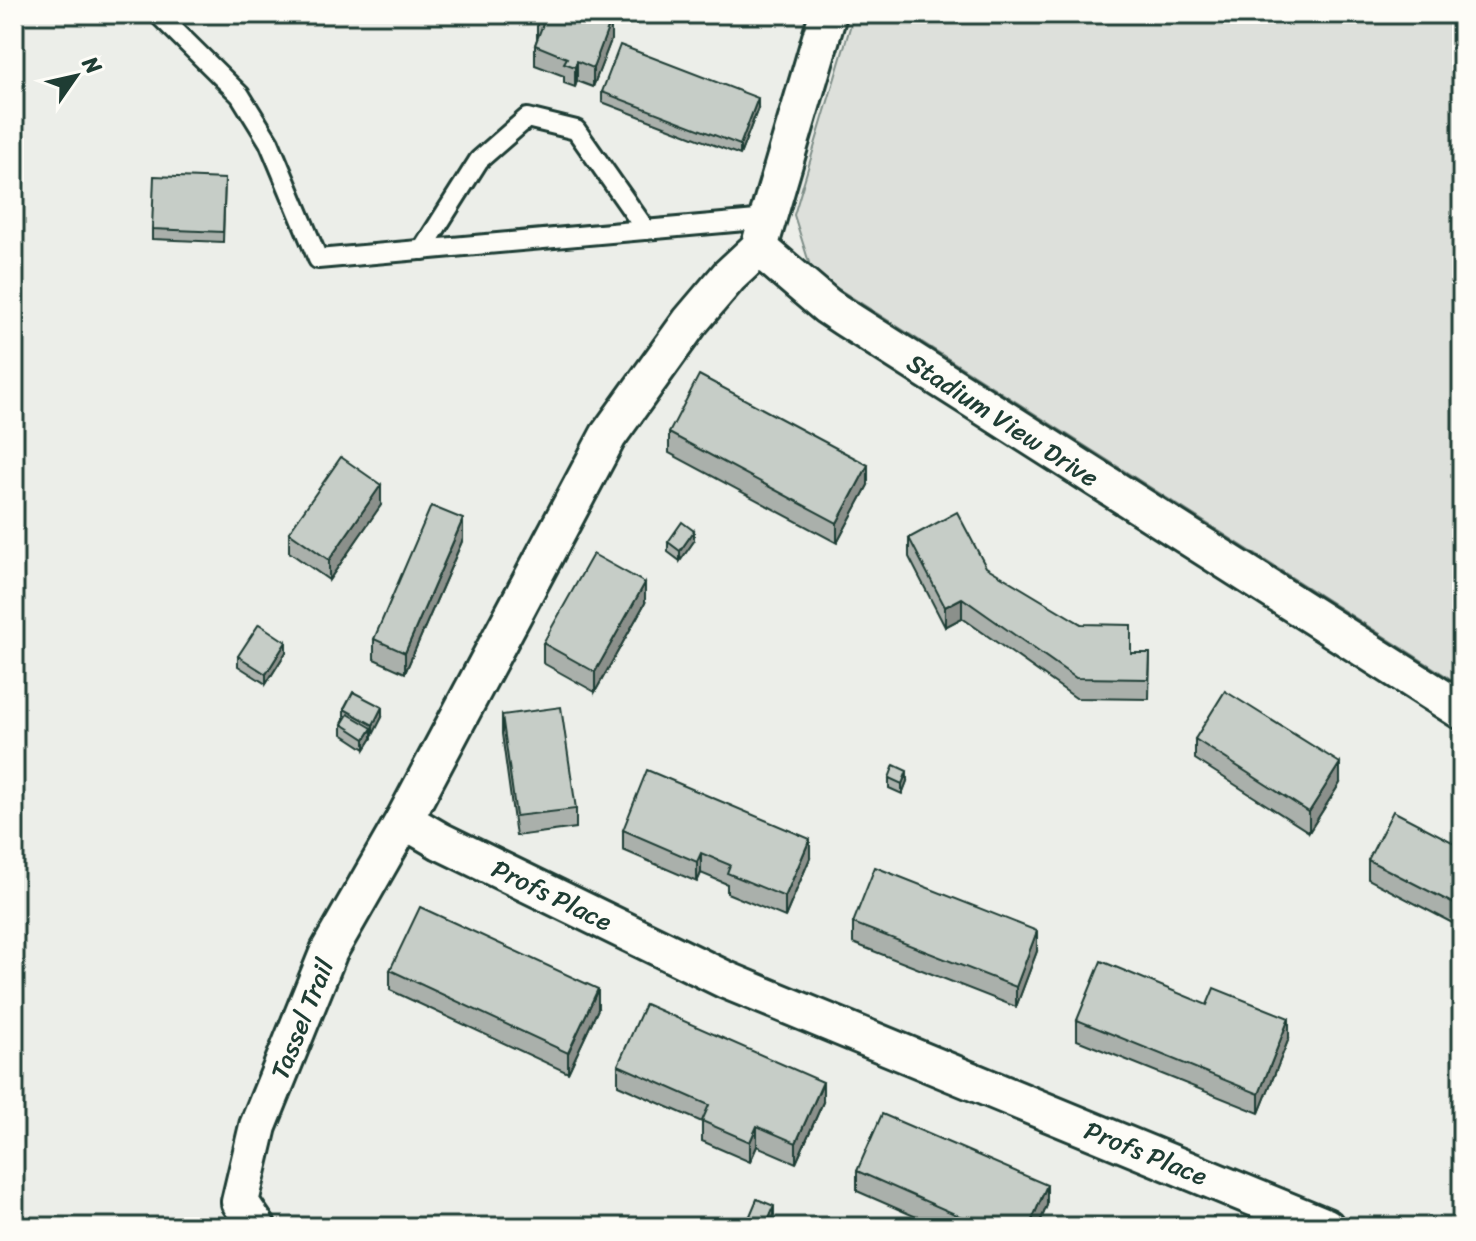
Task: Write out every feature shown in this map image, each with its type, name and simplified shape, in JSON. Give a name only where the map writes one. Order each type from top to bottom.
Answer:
[{"type":"street","points":[[404,820],[608,436],[690,322],[764,233],[828,14]]},
{"type":"street","name":"Stadium View Drive","points":[[764,233],[836,312],[1462,711]]},
{"type":"street","name":"Tassel Trail","points":[[257,1227],[240,1202],[258,1126],[329,951],[404,820]]},
{"type":"street","name":"Profs Place","points":[[404,820],[440,841],[726,980],[1326,1227]]},
{"type":"lane","points":[[158,14],[240,95],[269,142],[318,259],[646,230],[764,233]]},
{"type":"lane","points":[[422,250],[479,160],[527,118],[576,130],[646,230]]},
{"type":"shaded area","points":[[14,14],[1462,14],[1462,1227],[52,1227],[14,1212]]},
{"type":"shaded area","points":[[854,14],[1462,14],[1462,686],[812,272],[794,215]]},
{"type":"building","points":[[540,14],[595,14],[611,20],[593,68],[577,61],[575,67],[564,63],[567,58],[535,45],[543,24],[537,22]]},
{"type":"building","points":[[620,45],[758,98],[740,145],[602,92]]},
{"type":"building","points":[[154,176],[225,179],[223,232],[152,229]]},
{"type":"building","points":[[699,375],[868,465],[837,523],[669,433]]},
{"type":"building","points":[[341,457],[381,485],[329,560],[289,532]]},
{"type":"building","points":[[431,506],[463,519],[405,653],[374,639]]},
{"type":"building","points":[[957,512],[986,567],[1081,624],[1131,625],[1131,653],[1150,653],[1149,679],[1076,678],[962,598],[945,607],[909,538]]},
{"type":"building","points":[[682,522],[694,531],[680,551],[668,542]]},
{"type":"building","points":[[593,554],[645,583],[595,672],[543,643]]},
{"type":"building","points":[[259,624],[286,642],[266,674],[238,656]]},
{"type":"building","points":[[1225,691],[1340,763],[1309,812],[1195,739]]},
{"type":"building","points":[[353,692],[382,707],[373,725],[344,709]]},
{"type":"building","points":[[561,707],[576,809],[516,816],[502,715]]},
{"type":"building","points":[[348,714],[372,728],[365,739],[342,724]]},
{"type":"building","points":[[894,765],[907,771],[902,784],[889,778]]},
{"type":"building","points":[[647,770],[810,839],[785,897],[727,873],[730,865],[701,853],[697,862],[623,830]]},
{"type":"building","points":[[1393,811],[1462,847],[1462,908],[1368,860]]},
{"type":"building","points":[[875,867],[1037,931],[1016,987],[853,923]]},
{"type":"building","points":[[420,907],[598,989],[568,1053],[390,970]]},
{"type":"building","points":[[1101,961],[1207,1005],[1214,988],[1289,1018],[1259,1094],[1077,1020]]},
{"type":"building","points":[[645,1004],[823,1082],[796,1143],[757,1126],[750,1142],[702,1121],[709,1105],[618,1065]]},
{"type":"building","points":[[882,1114],[1047,1185],[1029,1227],[984,1227],[857,1171]]},
{"type":"building","points":[[757,1199],[774,1206],[766,1225],[749,1218]]},
{"type":"building","points":[[748,1221],[765,1227],[746,1227]]}]
